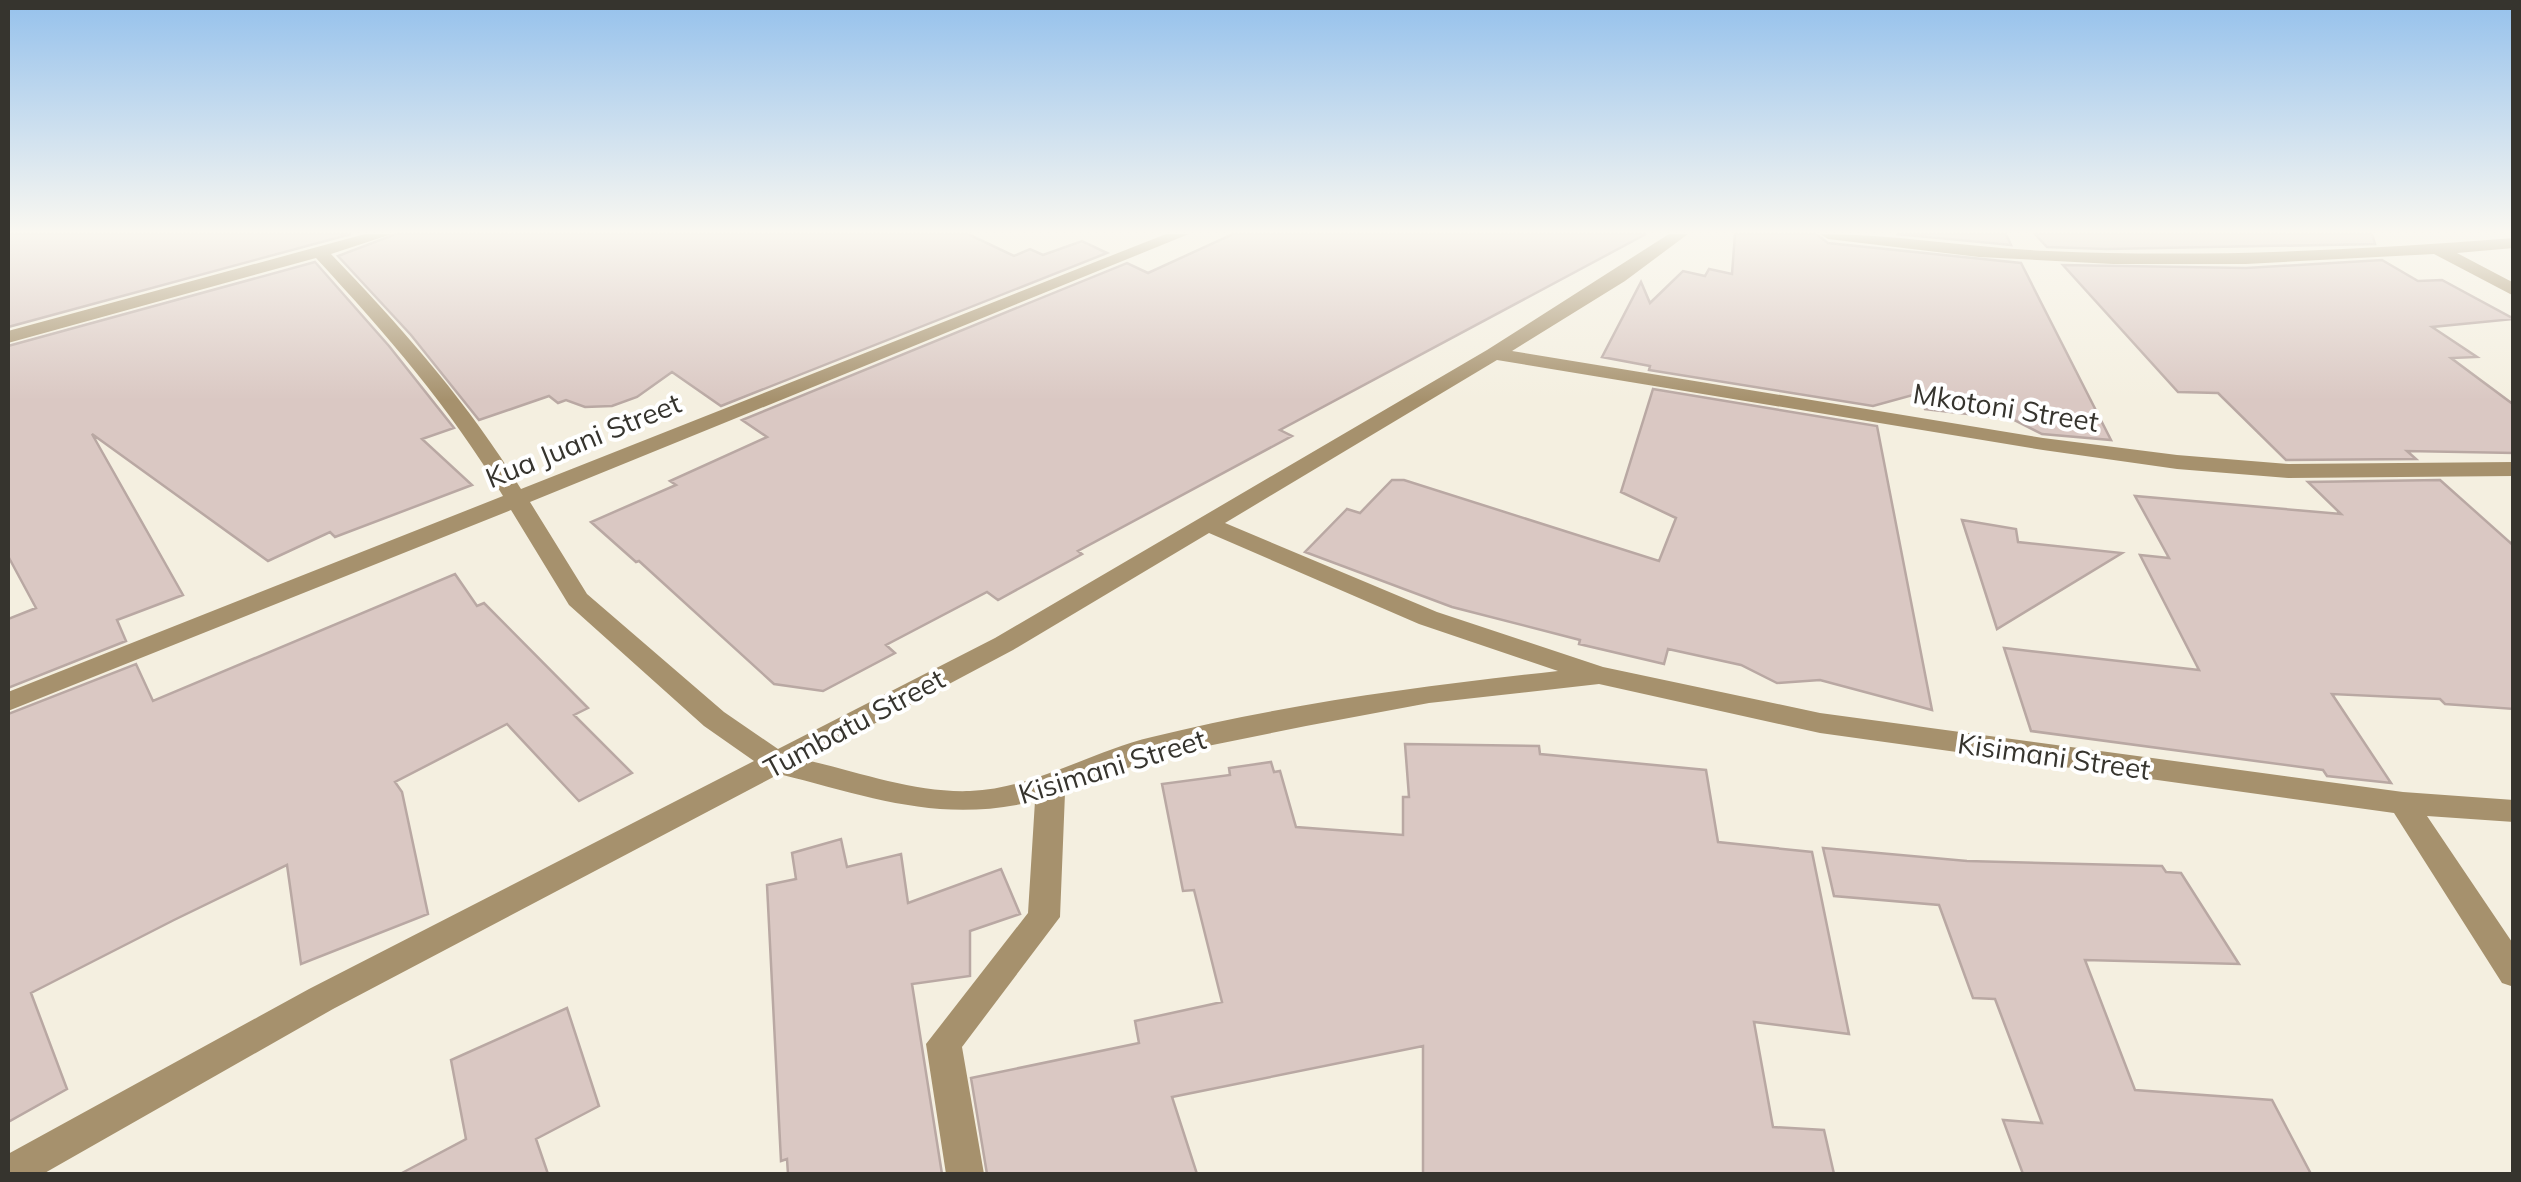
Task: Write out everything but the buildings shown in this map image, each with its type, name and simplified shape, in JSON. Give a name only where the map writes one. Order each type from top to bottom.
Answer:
[{"type":"street","points":[[8,337],[184,289]]},
{"type":"street","name":"Kisimani Street","points":[[355,289],[416,355],[474,430],[578,599],[714,719],[777,763],[878,789],[967,802],[1000,799],[1051,788],[1152,747],[1429,694],[1599,676]]},
{"type":"street","name":"Kua Juani Street","points":[[8,702],[1043,289]]},
{"type":"street","name":"Tumbatu Street","points":[[8,1174],[321,999],[1004,644],[1600,289]]},
{"type":"street","name":"Mkotoni Street","points":[[1494,354],[2161,460],[2288,471],[2514,470]]},
{"type":"street","name":"Kisimani Street","points":[[1205,523],[1428,618],[1599,676],[1820,723],[2402,803],[2514,811]]},
{"type":"street","points":[[965,1174],[944,1044],[1044,917],[1051,788]]},
{"type":"street","points":[[2402,803],[2514,973]]}]
